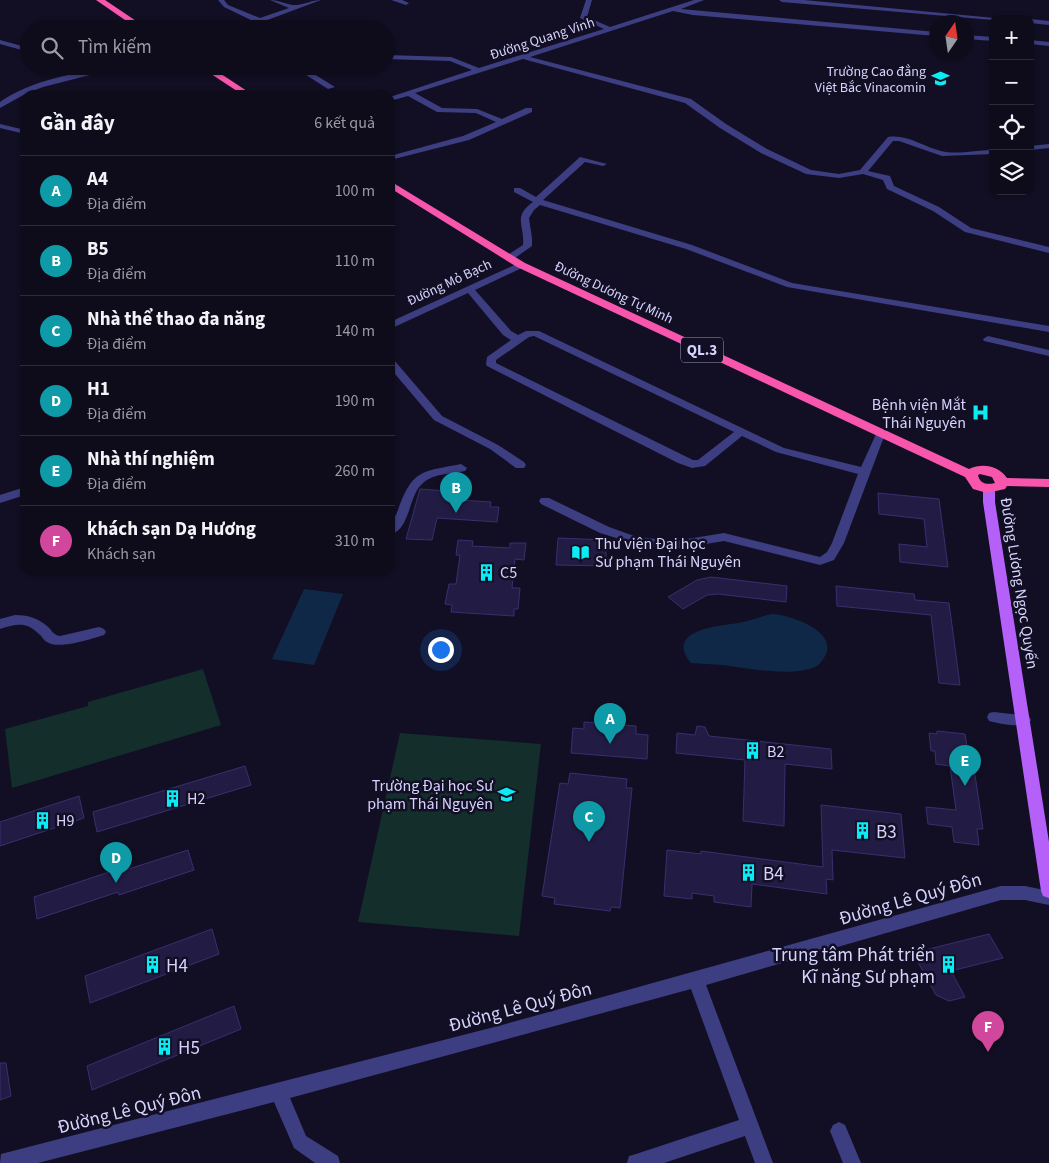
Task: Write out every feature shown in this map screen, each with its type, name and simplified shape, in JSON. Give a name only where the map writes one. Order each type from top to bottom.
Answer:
[{"type":"highway","points":[[100,0],[130,20]]},
{"type":"highway","points":[[217,75],[241,90]]},
{"type":"highway","name":"Đường Dương Tự Minh","points":[[395,187],[521,264],[971,475]]},
{"type":"highway","points":[[971,475],[974,471],[988,470],[1000,477],[1002,482]]},
{"type":"highway","name":"QL.3","points":[[971,475],[971,479],[975,484],[989,489]]},
{"type":"highway","points":[[989,489],[995,488],[1002,482],[1049,483]]},
{"type":"main road","name":"Đường Lương Ngọc Quyến","points":[[989,489],[989,502],[1049,891]]},
{"type":"street","points":[[220,0],[226,6],[258,20]]},
{"type":"street","points":[[273,0],[296,8]]},
{"type":"street","points":[[263,20],[318,0]]},
{"type":"street","points":[[394,0],[406,3]]},
{"type":"street","points":[[589,0],[584,18],[610,29]]},
{"type":"street","name":"Đường Quang Vinh","points":[[395,98],[701,0]]},
{"type":"street","points":[[782,0],[881,19],[929,32]]},
{"type":"street","points":[[881,19],[886,0]]},
{"type":"street","points":[[673,9],[693,13],[881,19],[989,19]]},
{"type":"street","points":[[1034,21],[1049,23]]},
{"type":"street","points":[[974,38],[989,39]]},
{"type":"street","points":[[0,42],[20,48]]},
{"type":"street","points":[[1034,42],[1049,44]]},
{"type":"street","points":[[395,57],[451,59],[480,71]]},
{"type":"street","points":[[523,57],[688,101],[723,126],[764,151],[809,172],[839,176],[863,172],[887,178],[890,187],[936,209],[968,230],[1049,250]]},
{"type":"street","points":[[30,90],[45,84],[82,75]]},
{"type":"street","points":[[310,75],[331,87]]},
{"type":"street","points":[[0,106],[20,94]]},
{"type":"street","points":[[409,94],[440,110],[477,111],[502,122]]},
{"type":"street","points":[[395,157],[466,138],[529,110]]},
{"type":"street","points":[[0,126],[20,131]]},
{"type":"street","points":[[863,172],[891,139],[900,140],[942,154],[989,152]]},
{"type":"street","points":[[1034,148],[1049,146]]},
{"type":"street","points":[[509,258],[527,246],[528,236],[523,220],[527,210],[583,159],[603,164]]},
{"type":"street","points":[[518,190],[538,202],[689,246],[790,284],[1049,329]]},
{"type":"street","name":"Đường Mỏ Bạch","points":[[395,324],[521,264]]},
{"type":"street","points":[[469,289],[507,333],[518,340]]},
{"type":"street","points":[[741,432],[701,464],[692,464],[682,461],[491,364],[491,359],[526,334],[535,333],[542,335],[741,432],[793,454],[866,472]]},
{"type":"street","points":[[988,339],[1049,353]]},
{"type":"street","points":[[395,368],[438,418],[494,447],[520,465]]},
{"type":"street","points":[[545,501],[605,531],[642,542],[669,546],[714,537],[724,537],[820,562],[833,555],[876,442],[882,432]]},
{"type":"street","points":[[395,527],[398,525],[412,487],[420,479],[431,474],[461,468]]},
{"type":"street","points":[[0,499],[20,493]]},
{"type":"street","points":[[0,624],[7,620],[28,620],[44,628],[51,639],[60,641],[99,632]]},
{"type":"street","points":[[994,717],[1024,720]]},
{"type":"street","name":"Đường Lê Quý Đôn","points":[[1,1163],[279,1092],[696,981],[1001,893],[1025,893],[1049,898]]},
{"type":"street","points":[[696,981],[764,1163]]},
{"type":"street","points":[[279,1092],[300,1142],[331,1163]]},
{"type":"street","points":[[636,1163],[749,1126]]},
{"type":"street","points":[[839,1131],[852,1163]]},
{"type":"green space","points":[[203,669],[221,725],[12,788],[5,729],[88,706],[88,702]]},
{"type":"green space","points":[[400,733],[541,744],[519,936],[358,922]]},
{"type":"water","points":[[304,589],[343,594],[314,665],[272,659]]},
{"type":"water","points":[[772,614],[800,621],[818,631],[827,645],[826,654],[817,666],[807,670],[783,672],[691,663],[684,652],[684,643],[697,632],[707,628],[742,622]]},
{"type":"building","points":[[420,489],[460,492],[459,500],[491,502],[490,507],[499,507],[497,522],[437,518],[432,540],[406,539]]},
{"type":"building","points":[[878,493],[939,499],[948,567],[900,562],[899,544],[927,547],[924,519],[879,514]]},
{"type":"building","name":"Thư viện Đại học Sư phạm Thái Nguyên","points":[[558,538],[606,540],[606,566],[556,565]]},
{"type":"building","name":"C5","points":[[458,540],[473,541],[472,546],[510,548],[510,543],[526,543],[524,560],[515,559],[512,588],[520,588],[518,609],[514,609],[514,616],[451,612],[452,605],[445,604],[449,584],[456,584],[460,555],[456,555]]},
{"type":"building","points":[[711,577],[787,586],[786,602],[718,594],[707,595],[683,609],[668,597],[697,580]]},
{"type":"building","points":[[836,586],[914,594],[915,600],[949,603],[960,685],[939,683],[931,615],[837,606]]},
{"type":"building","points":[[584,722],[636,726],[636,734],[648,735],[647,759],[571,753],[573,728],[584,729]]},
{"type":"building","points":[[697,726],[705,727],[709,736],[831,749],[832,769],[785,764],[784,826],[743,821],[745,760],[676,753],[677,733],[695,735]]},
{"type":"building","points":[[937,731],[965,734],[967,747],[971,748],[983,829],[977,829],[979,845],[954,842],[952,827],[928,824],[926,807],[956,810],[950,766],[936,764],[935,751],[931,751],[929,733],[937,734]]},
{"type":"building","name":"H2","points":[[245,766],[251,785],[97,832],[93,812]]},
{"type":"building","points":[[570,773],[627,779],[626,788],[632,788],[620,908],[611,907],[610,911],[554,904],[555,898],[542,896],[560,783],[568,784]]},
{"type":"building","name":"H9","points":[[79,796],[84,818],[0,846],[0,822]]},
{"type":"building","name":"B4","points":[[821,805],[901,814],[905,858],[832,850],[833,880],[826,879],[827,894],[752,884],[751,907],[714,902],[714,896],[692,893],[692,899],[664,896],[667,850],[701,854],[701,851],[823,867]]},
{"type":"building","points":[[188,850],[194,870],[119,895],[118,892],[37,919],[34,897],[115,870],[116,873]]},
{"type":"building","name":"H4","points":[[212,929],[219,954],[90,1003],[85,976]]},
{"type":"building","name":"Trung tâm Phát triển Kĩ năng Sư phạm","points":[[989,934],[1003,958],[951,971],[965,997],[949,1001],[936,995],[913,953]]},
{"type":"building","name":"H5","points":[[234,1006],[241,1029],[92,1090],[87,1066]]},
{"type":"building","points":[[0,1063],[6,1063],[11,1096],[0,1100]]},
{"type":"place","name":"Trường Cao đẳng Việt Bắc Vinacomin","points":[[940,79]]},
{"type":"place","name":"Bệnh viện Mắt Thái Nguyên","points":[[980,413]]},
{"type":"place","name":"B5","points":[[456,513]]},
{"type":"place","name":"Thư viện Đại học Sư phạm Thái Nguyên","points":[[581,552]]},
{"type":"place","name":"C5","points":[[486,572]]},
{"type":"place","name":"A4","points":[[610,744]]},
{"type":"place","name":"B2","points":[[753,751]]},
{"type":"place","name":"Nhà thí nghiệm","points":[[965,786]]},
{"type":"place","name":"Trường Đại học Sư phạm Thái Nguyên","points":[[507,794]]},
{"type":"place","name":"H2","points":[[173,798]]},
{"type":"place","name":"H9","points":[[42,820]]},
{"type":"place","name":"B3","points":[[862,831]]},
{"type":"place","name":"Nhà thể thao đa năng","points":[[589,842]]},
{"type":"place","name":"B4","points":[[749,873]]},
{"type":"place","name":"H1","points":[[116,883]]},
{"type":"place","name":"H4","points":[[152,965]]},
{"type":"place","name":"Trung tâm Phát triển Kĩ năng Sư phạm","points":[[949,965]]},
{"type":"place","name":"H5","points":[[164,1047]]},
{"type":"place","name":"khách sạn Dạ Hương","points":[[988,1052]]}]
